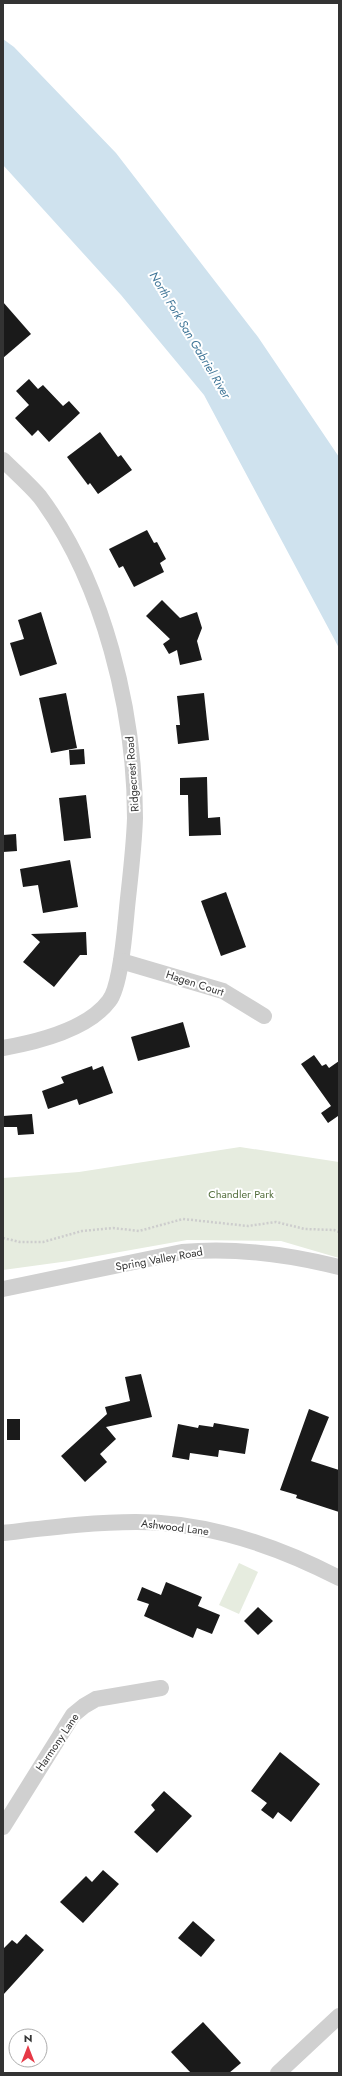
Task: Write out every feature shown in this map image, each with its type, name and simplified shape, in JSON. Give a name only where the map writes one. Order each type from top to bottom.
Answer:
[{"type":"street","name":"Ridgecrest Road","points":[[3,460],[39,496],[72,548],[95,599],[111,648],[130,736],[135,819],[121,961],[111,999],[93,1018],[23,1044],[3,1048]]},
{"type":"street","name":"Hagen Court","points":[[121,961],[223,991],[264,1016]]},
{"type":"street","name":"Spring Valley Road","points":[[3,1289],[176,1253],[204,1250],[260,1252],[339,1267]]},
{"type":"street","name":"Ashwood Lane","points":[[3,1533],[96,1524],[137,1522],[179,1525],[245,1539],[283,1552],[339,1578]]},
{"type":"street","name":"Harmony Lane","points":[[3,1827],[74,1715],[84,1706],[96,1699],[161,1688]]},
{"type":"street","points":[[278,2073],[339,2016]]},
{"type":"path","points":[[3,1238],[20,1242],[43,1242],[82,1231],[113,1228],[139,1231],[183,1219],[248,1226],[276,1222],[305,1229],[334,1230],[339,1232]]},
{"type":"green space","name":"Chandler Park","points":[[240,1147],[339,1162],[339,1258],[281,1241],[187,1240],[69,1261],[3,1270],[3,1178],[79,1172]]},
{"type":"green space","points":[[239,1563],[258,1572],[239,1614],[219,1605]]},
{"type":"water","name":"North Fork San Gabriel River","points":[[3,39],[14,47],[116,153],[258,337],[339,457],[339,648],[204,395],[121,295],[3,165]]},
{"type":"building","points":[[3,302],[31,334],[3,358]]},
{"type":"building","points":[[29,379],[38,389],[43,385],[63,406],[69,401],[80,413],[49,442],[38,430],[32,436],[15,418],[29,405],[16,391]]},
{"type":"building","points":[[100,432],[118,457],[121,455],[132,470],[98,494],[90,483],[88,485],[67,457]]},
{"type":"building","points":[[147,530],[154,543],[157,542],[166,559],[160,563],[164,572],[134,587],[123,566],[119,568],[109,549]]},
{"type":"building","points":[[162,600],[180,618],[197,612],[202,628],[197,641],[202,660],[180,665],[177,650],[169,654],[163,644],[170,639],[146,616]]},
{"type":"building","points":[[41,612],[57,664],[20,676],[10,643],[24,639],[18,620]]},
{"type":"building","points":[[66,693],[77,748],[51,753],[39,698]]},
{"type":"building","points":[[204,693],[209,740],[178,744],[176,725],[180,725],[177,696]]},
{"type":"building","points":[[84,749],[85,764],[70,765],[69,750]]},
{"type":"building","points":[[207,777],[208,818],[220,817],[221,835],[189,836],[188,795],[180,795],[180,778]]},
{"type":"building","points":[[86,795],[91,838],[64,841],[59,798]]},
{"type":"building","points":[[16,834],[17,851],[3,852],[3,835]]},
{"type":"building","points":[[70,860],[78,907],[43,913],[38,885],[23,887],[20,869]]},
{"type":"building","points":[[226,892],[246,947],[221,956],[201,901]]},
{"type":"building","points":[[86,932],[87,955],[80,955],[54,987],[23,962],[40,942],[31,934]]},
{"type":"building","points":[[183,1022],[190,1047],[138,1061],[131,1037]]},
{"type":"building","points":[[314,1055],[322,1066],[326,1064],[329,1068],[339,1061],[339,1117],[338,1116],[328,1123],[321,1113],[331,1106],[301,1064]]},
{"type":"building","points":[[92,1066],[93,1070],[103,1066],[113,1093],[79,1105],[77,1099],[48,1109],[42,1091],[64,1083],[61,1077]]},
{"type":"building","points":[[32,1114],[34,1134],[18,1135],[17,1127],[3,1127],[3,1116]]},
{"type":"building","points":[[141,1374],[152,1417],[106,1427],[116,1439],[100,1454],[107,1462],[85,1482],[61,1456],[107,1414],[105,1407],[130,1401],[125,1377]]},
{"type":"building","points":[[309,1409],[329,1417],[311,1461],[339,1470],[339,1512],[296,1498],[297,1495],[280,1490]]},
{"type":"building","points":[[7,1419],[20,1419],[20,1440],[7,1440]]},
{"type":"building","points":[[214,1423],[249,1429],[245,1454],[219,1450],[218,1457],[190,1453],[189,1460],[172,1457],[178,1424],[198,1428],[199,1425],[213,1427]]},
{"type":"building","points":[[166,1582],[202,1597],[198,1606],[220,1615],[212,1634],[197,1628],[193,1638],[144,1616],[149,1604],[137,1600],[142,1587],[161,1595]]},
{"type":"building","points":[[258,1607],[273,1621],[258,1635],[244,1621]]},
{"type":"building","points":[[280,1752],[320,1784],[291,1822],[278,1812],[273,1819],[261,1810],[267,1803],[251,1791]]},
{"type":"building","points":[[164,1791],[192,1816],[157,1853],[134,1832],[155,1810],[151,1805]]},
{"type":"building","points":[[103,1870],[119,1884],[83,1923],[60,1902],[86,1876],[92,1882]]},
{"type":"building","points":[[193,1921],[215,1940],[201,1957],[178,1938]]},
{"type":"building","points":[[26,1934],[44,1950],[3,1995],[3,1949],[12,1940],[17,1944]]},
{"type":"building","points":[[203,2022],[241,2063],[229,2073],[191,2073],[171,2052]]}]
